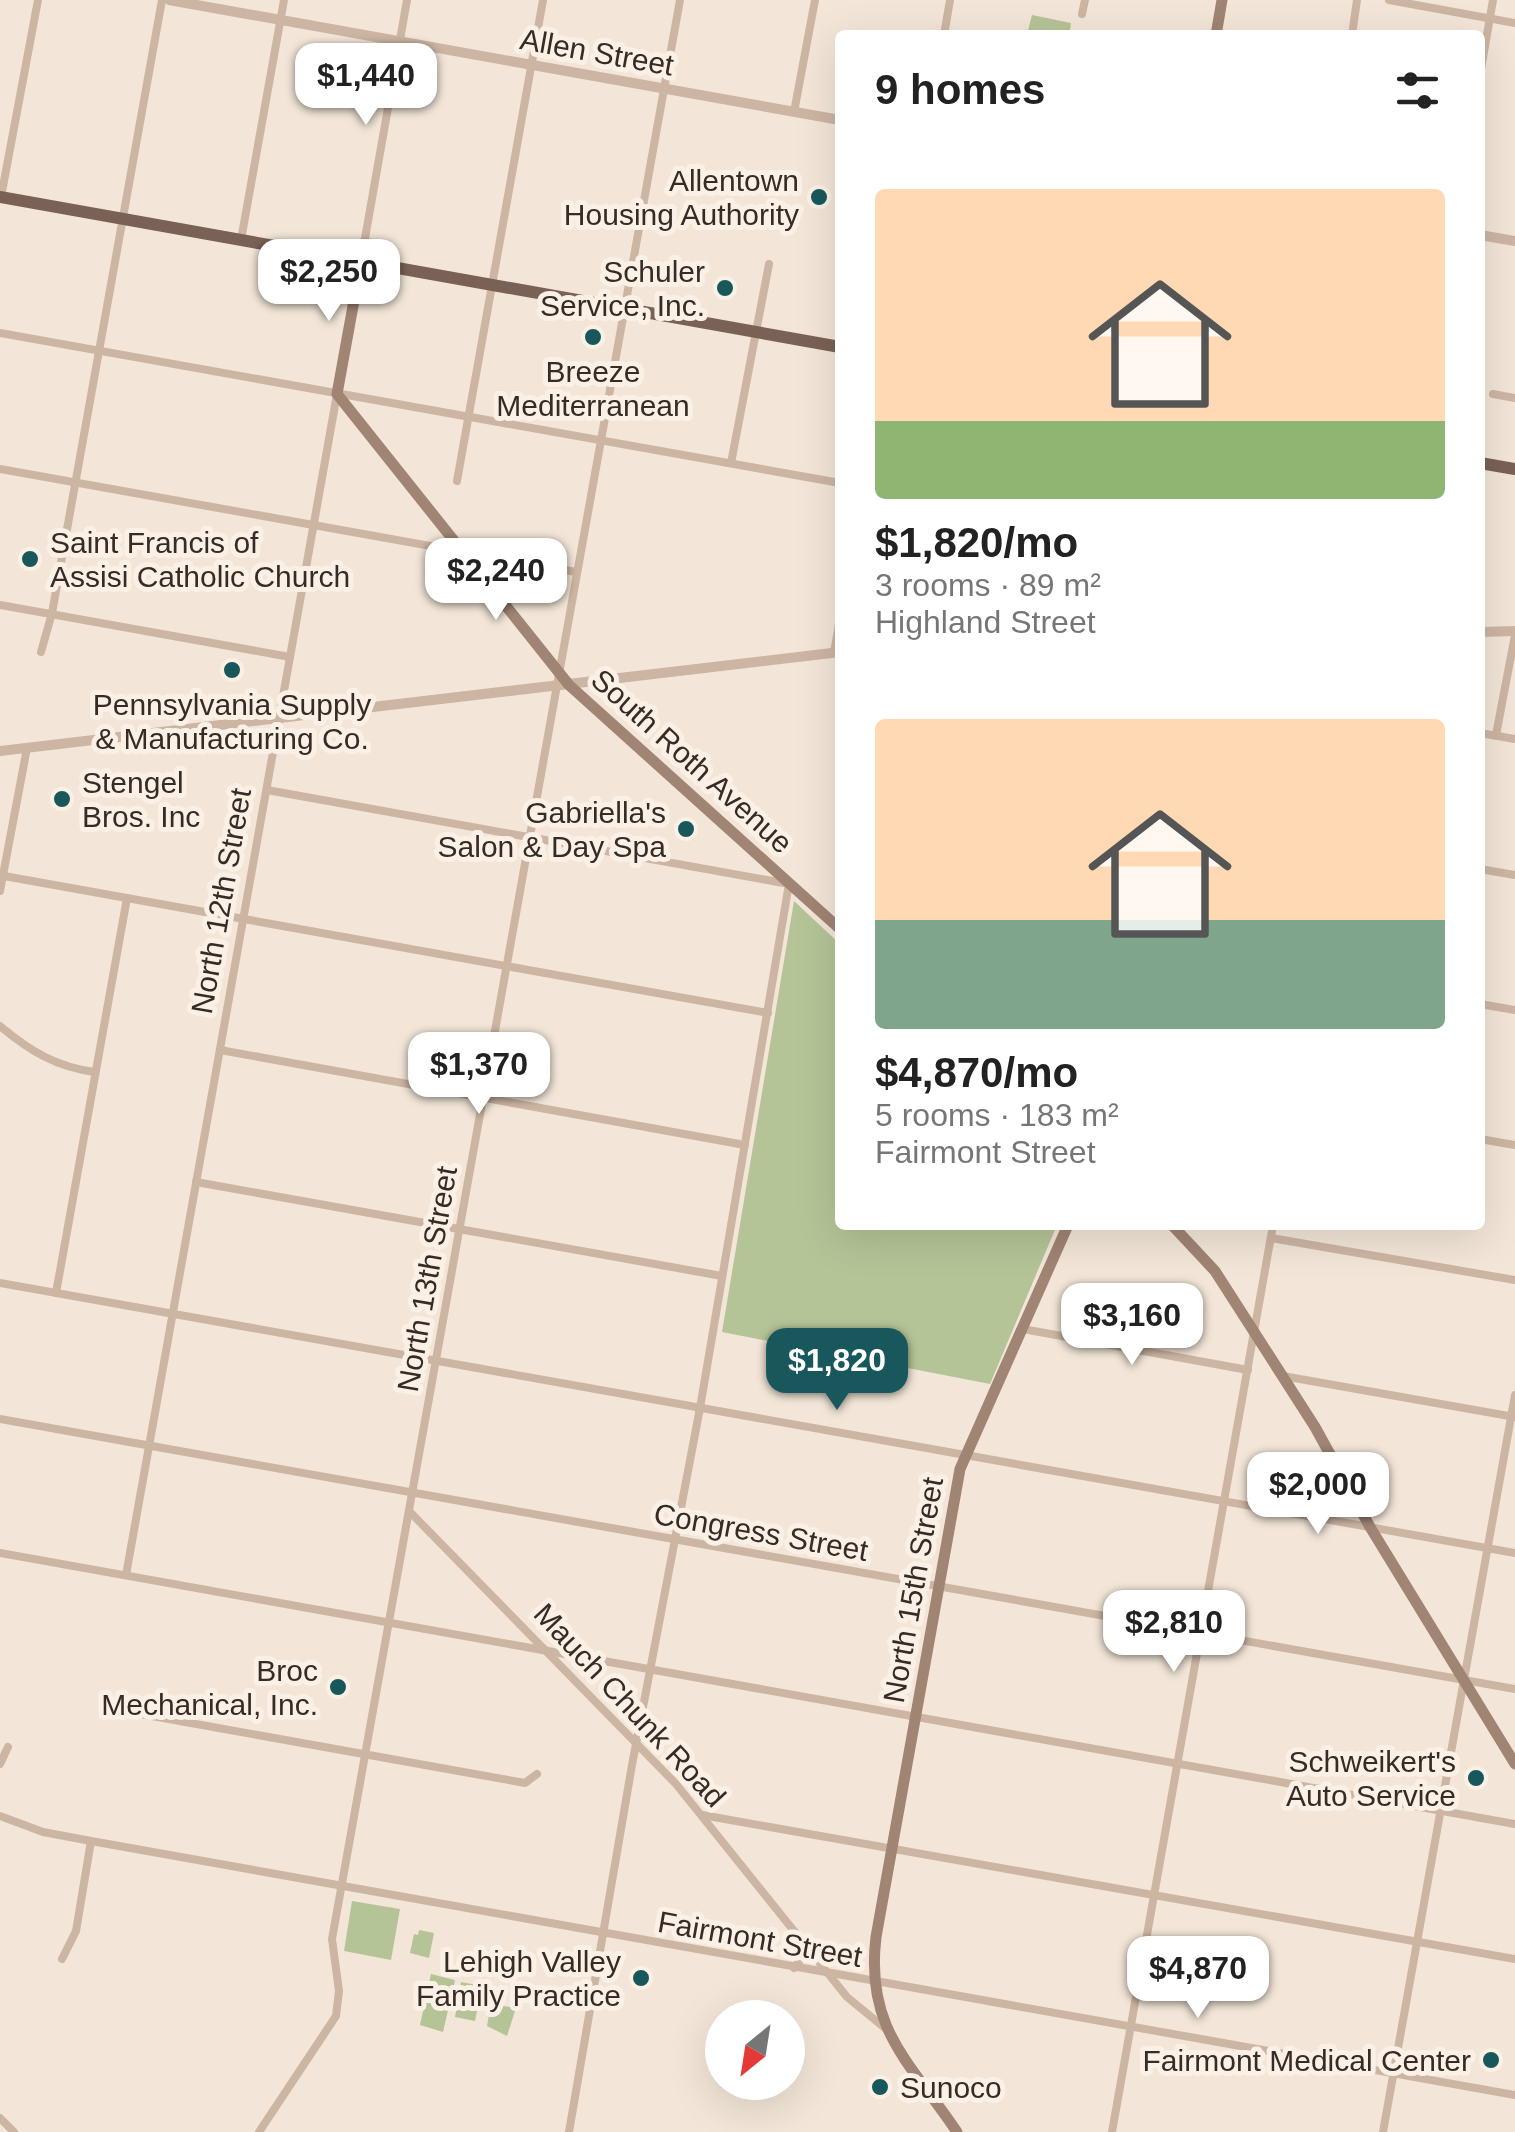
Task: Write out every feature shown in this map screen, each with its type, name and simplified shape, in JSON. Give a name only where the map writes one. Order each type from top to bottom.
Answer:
[{"type":"main road","points":[[1217,30],[1222,0]]},
{"type":"main road","points":[[0,197],[835,346]]},
{"type":"main road","name":"North 12th Street","points":[[337,394],[361,262]]},
{"type":"main road","name":"South Roth Avenue","points":[[337,394],[558,668],[562,685],[835,924]]},
{"type":"main road","points":[[1485,463],[1515,469]]},
{"type":"main road","name":"North 15th Street","points":[[875,1983],[876,1937],[960,1469],[1066,1230]]},
{"type":"main road","points":[[1177,1230],[1215,1271],[1328,1448],[1370,1527],[1515,1764]]},
{"type":"main road","name":"Mauch Chunk Road","points":[[875,1983],[886,2030],[957,2132]]},
{"type":"street","points":[[0,197],[38,0]]},
{"type":"street","points":[[41,652],[52,614],[122,219],[166,0]]},
{"type":"street","name":"Allen Street","points":[[166,0],[835,119]]},
{"type":"street","points":[[241,240],[284,0]]},
{"type":"street","name":"North 12th Street","points":[[361,262],[407,0]]},
{"type":"street","points":[[457,481],[543,0]]},
{"type":"street","points":[[558,668],[680,0]]},
{"type":"street","points":[[794,112],[815,0]]},
{"type":"street","points":[[945,30],[950,0]]},
{"type":"street","points":[[1082,14],[1085,0]]},
{"type":"street","points":[[1353,30],[1358,0]]},
{"type":"street","points":[[1389,0],[1515,23]]},
{"type":"street","points":[[1485,47],[1494,0]]},
{"type":"street","points":[[1485,236],[1515,241]]},
{"type":"street","points":[[731,463],[769,264]]},
{"type":"street","points":[[0,333],[835,482]]},
{"type":"street","name":"North 12th Street","points":[[126,1575],[337,394]]},
{"type":"street","points":[[1493,394],[1515,398]]},
{"type":"street","points":[[0,469],[576,572]]},
{"type":"street","points":[[0,604],[290,657]]},
{"type":"street","points":[[1485,632],[1515,633],[1496,736]]},
{"type":"street","points":[[0,751],[835,653]]},
{"type":"street","name":"North 13th Street","points":[[259,2132],[336,2016],[339,1991],[332,1938],[529,837],[562,685]]},
{"type":"street","points":[[1485,733],[1515,739]]},
{"type":"street","points":[[0,890],[26,748]]},
{"type":"street","points":[[267,790],[790,884],[700,1408],[568,2132]]},
{"type":"street","points":[[1485,870],[1515,875]]},
{"type":"street","points":[[4,876],[768,1013]]},
{"type":"street","points":[[56,1293],[127,898]]},
{"type":"street","points":[[1485,1005],[1515,1010]]},
{"type":"street","points":[[0,1026],[40,1057],[95,1072]]},
{"type":"street","points":[[220,1050],[745,1146]]},
{"type":"street","points":[[1485,1140],[1515,1145]]},
{"type":"street","points":[[196,1182],[722,1276]]},
{"type":"street","points":[[1112,2132],[1273,1230]]},
{"type":"street","points":[[1271,1238],[1515,1280]]},
{"type":"street","points":[[0,1283],[1515,1553]]},
{"type":"street","points":[[1023,1329],[1248,1370]]},
{"type":"street","points":[[1282,1376],[1513,1417]]},
{"type":"street","points":[[1383,2132],[1515,1394]]},
{"type":"street","name":"Congress Street","points":[[0,1418],[1515,1689]]},
{"type":"street","name":"Mauch Chunk Road","points":[[409,1511],[638,1744],[702,1815],[855,2006],[886,2030]]},
{"type":"street","points":[[0,1553],[1511,1823]]},
{"type":"street","points":[[124,1711],[525,1783],[537,1774]]},
{"type":"street","points":[[0,1764],[8,1747]]},
{"type":"street","points":[[702,1815],[1515,1959]]},
{"type":"street","name":"Fairmont Street","points":[[0,1816],[43,1832],[91,1842],[1515,2095]]},
{"type":"street","points":[[62,1959],[76,1932],[91,1842]]},
{"type":"street","points":[[794,1968],[803,1956],[804,1942]]},
{"type":"street","points":[[0,2118],[14,2132]]},
{"type":"green space","points":[[1032,15],[1071,23],[1070,30],[1028,30]]},
{"type":"green space","points":[[794,901],[835,939],[835,1230],[1055,1230],[990,1384],[722,1332]]},
{"type":"green space","points":[[352,1901],[400,1909],[391,1960],[344,1951]]},
{"type":"green space","points":[[419,1930],[434,1933],[429,1958],[410,1953],[414,1934],[418,1935]]},
{"type":"green space","points":[[431,1974],[455,1980],[443,2032],[420,2025]]},
{"type":"green space","points":[[461,1982],[482,1986],[475,2021],[455,2017]]},
{"type":"green space","points":[[491,2004],[516,2008],[507,2036],[487,2026]]},
{"type":"place","name":"Allentown Housing Authority","points":[[819,197]]},
{"type":"place","name":"Schuler Service, Inc.","points":[[725,288]]},
{"type":"place","name":"Breeze Mediterranean","points":[[593,337]]},
{"type":"place","name":"Saint Francis of Assisi Catholic Church","points":[[30,559]]},
{"type":"place","name":"Pennsylvania Supply & Manufacturing Co.","points":[[232,670]]},
{"type":"place","name":"Stengel Bros. Inc","points":[[62,799]]},
{"type":"place","name":"Gabriella's Salon & Day Spa","points":[[686,829]]},
{"type":"place","name":"Broc Mechanical, Inc.","points":[[338,1687]]},
{"type":"place","name":"Schweikert's Auto Service","points":[[1476,1778]]},
{"type":"place","name":"Lehigh Valley Family Practice","points":[[641,1978]]},
{"type":"place","name":"Fairmont Medical Center","points":[[1491,2060]]},
{"type":"place","name":"Sunoco","points":[[880,2087]]}]
